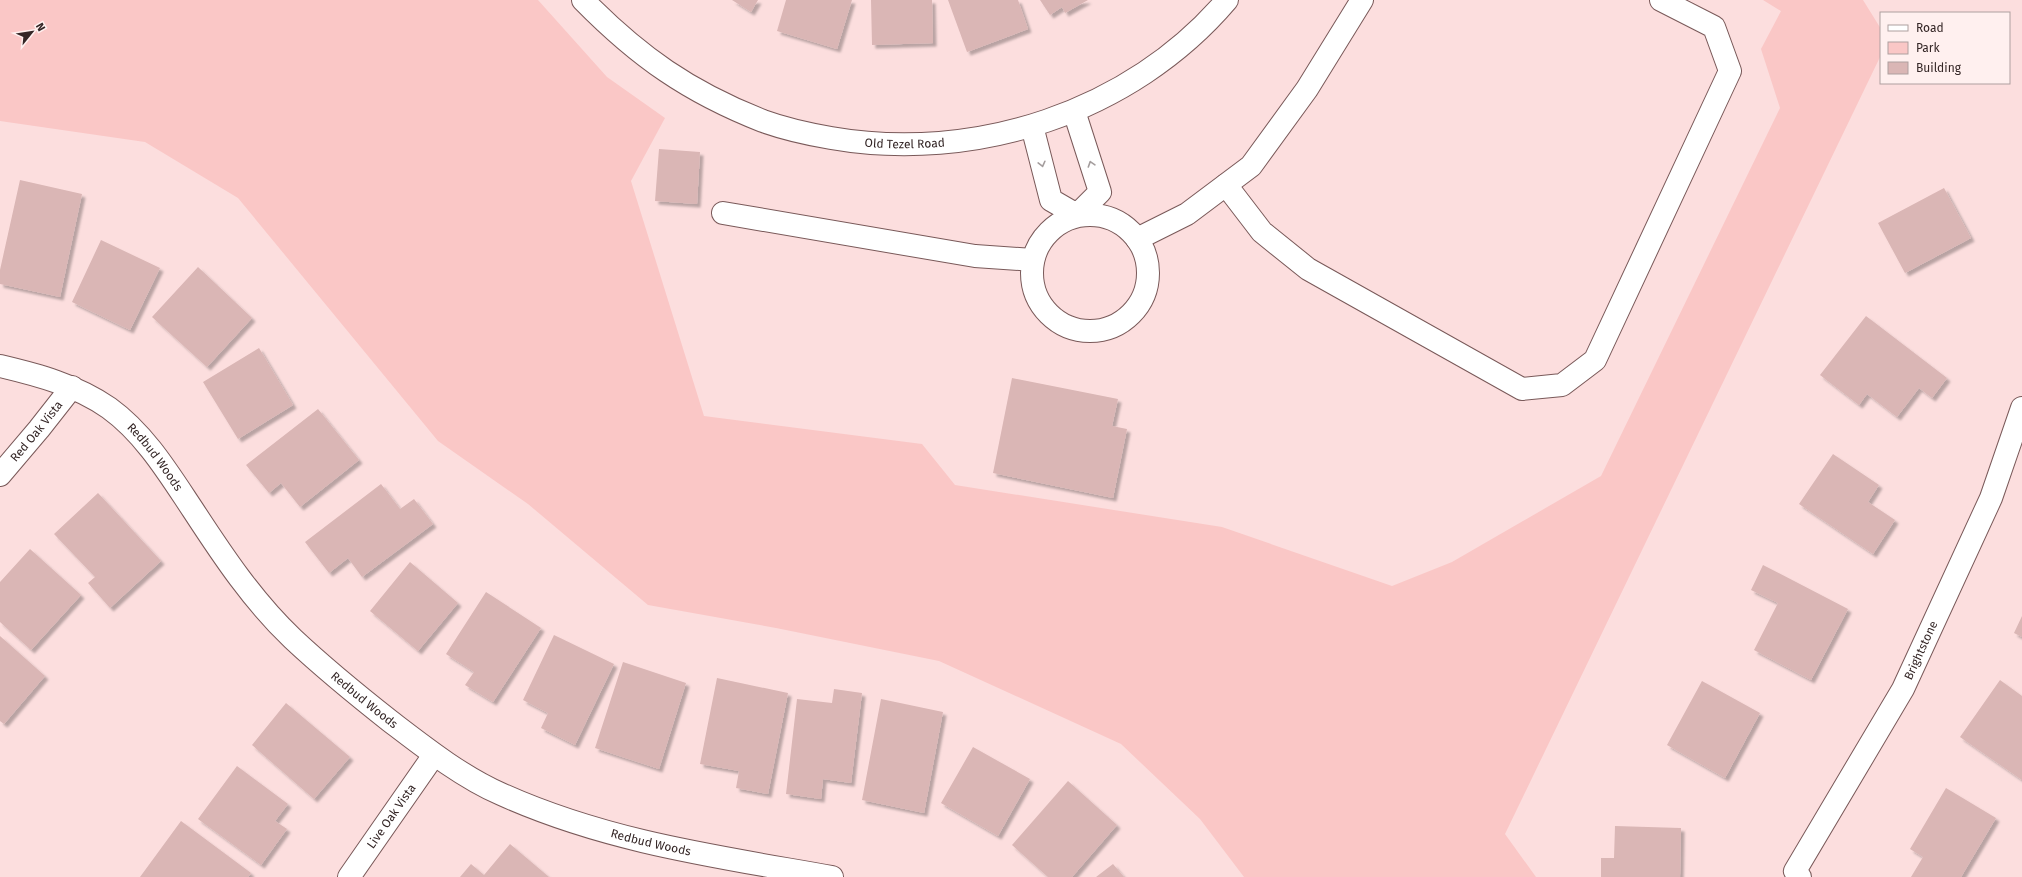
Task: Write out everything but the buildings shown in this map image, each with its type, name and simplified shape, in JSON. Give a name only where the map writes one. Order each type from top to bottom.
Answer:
[{"type":"street","name":"Old Tezel Road","points":[[583,0],[612,29],[646,58],[684,83],[724,104],[758,119],[801,132],[853,142],[898,145],[943,143],[988,137],[1032,126],[1074,111],[1114,91],[1153,67],[1189,39],[1227,0]]},
{"type":"street","points":[[1138,239],[1187,214],[1251,166],[1307,89],[1362,0]]},
{"type":"street","points":[[1226,185],[1262,232],[1308,269],[1522,389],[1562,385],[1595,360],[1730,71],[1714,27],[1661,0]]},
{"type":"street","points":[[1074,111],[1100,192],[1077,216]]},
{"type":"street","points":[[1032,126],[1051,200],[1077,216]]},
{"type":"street","points":[[723,213],[976,256],[1033,260]]},
{"type":"street","points":[[1096,214],[1115,220],[1132,231],[1138,239],[1143,248],[1149,267],[1147,287],[1140,305],[1126,320],[1109,329],[1090,332],[1072,329],[1055,320],[1042,306],[1034,289],[1031,270],[1033,260],[1045,235],[1059,223],[1077,216],[1096,214]]},
{"type":"street","name":"Redbud Woods","points":[[0,366],[72,387],[109,409],[142,438],[256,602],[334,677],[434,755],[500,794],[572,821],[621,837],[692,854],[832,877]]},
{"type":"street","name":"Red Oak Vista","points":[[0,475],[72,387]]},
{"type":"street","name":"Brightstone","points":[[1800,877],[1795,871],[1903,690],[1991,498],[2022,408]]},
{"type":"street","name":"Live Oak Vista","points":[[349,877],[434,755]]},
{"type":"green space","points":[[0,0],[538,0],[607,77],[665,118],[631,181],[704,416],[922,444],[955,485],[1222,527],[1392,586],[1452,562],[1601,476],[1780,108],[1761,49],[1781,11],[1763,0],[1863,0],[1880,27],[1880,57],[1505,834],[1536,877],[1244,877],[1200,819],[1121,744],[939,661],[776,628],[648,605],[528,504],[438,441],[238,198],[145,142],[0,121]]}]
